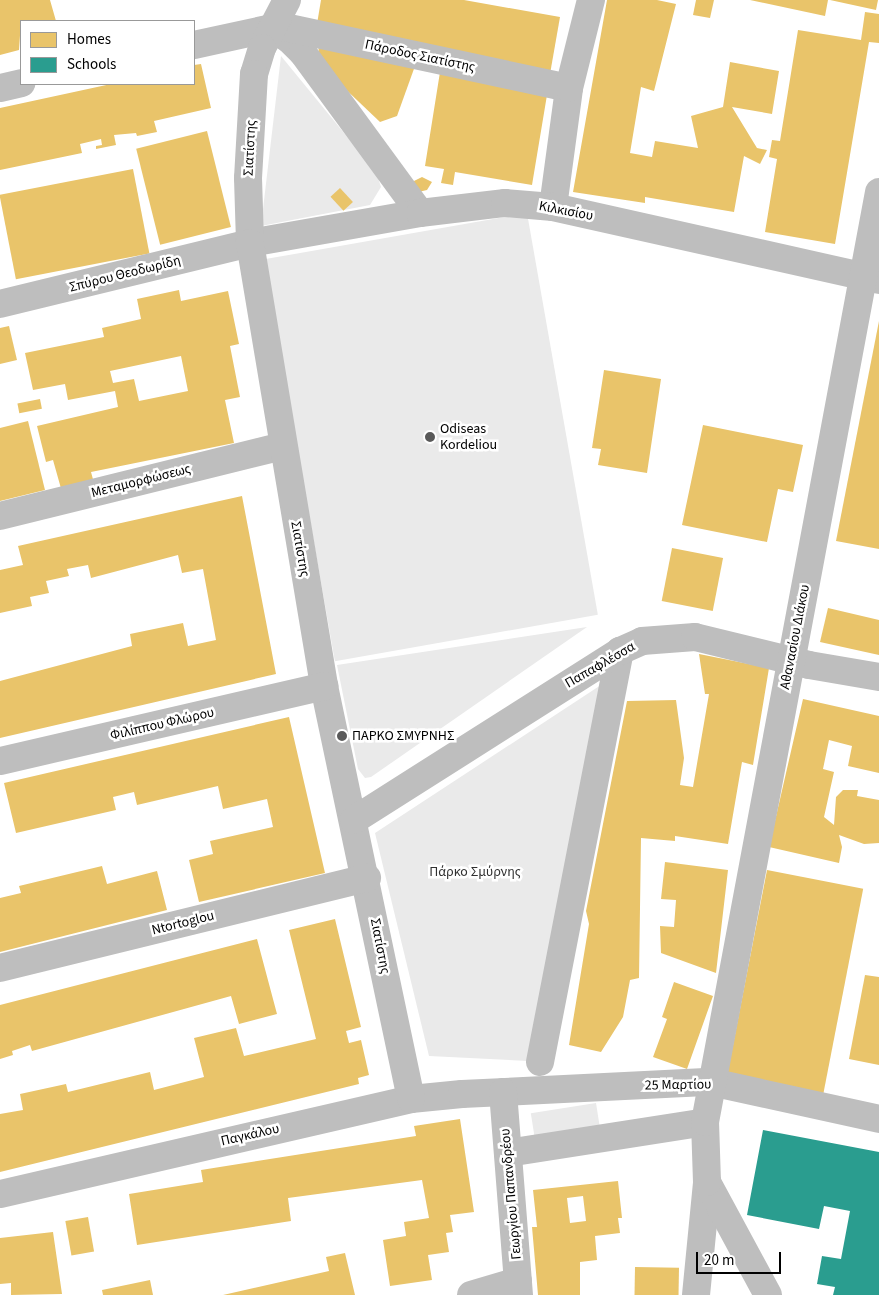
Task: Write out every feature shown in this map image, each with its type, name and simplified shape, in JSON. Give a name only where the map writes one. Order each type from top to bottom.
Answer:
[{"type":"street","name":"Σιατίστης","points":[[287,0],[257,60],[252,88],[248,187],[250,243],[282,446],[324,686],[367,878],[412,1099]]},
{"type":"street","points":[[553,207],[569,88],[591,0]]},
{"type":"street","name":"Πάροδος Σιατίστης","points":[[195,46],[272,28],[303,30],[569,88]]},
{"type":"street","points":[[272,28],[300,49],[420,214]]},
{"type":"street","points":[[0,88],[20,83]]},
{"type":"street","name":"Αθανασίου Διάκου","points":[[696,1295],[707,1182],[704,1122],[710,1082],[790,660],[871,278],[879,192]]},
{"type":"street","name":"Κιλκισίου","points":[[250,243],[420,214],[505,203],[553,207],[871,278]]},
{"type":"street","name":"Σπύρου Θεοδωρίδη","points":[[0,304],[250,243]]},
{"type":"street","name":"Μεταμορφώσεως","points":[[0,516],[282,446]]},
{"type":"street","name":"Παπαφλέσσα","points":[[354,820],[620,651],[642,641],[695,637],[790,660],[879,677]]},
{"type":"street","points":[[540,1062],[620,651]]},
{"type":"street","name":"Φιλίππου Φλώρου","points":[[0,762],[324,686]]},
{"type":"street","name":"Ntortoglou","points":[[0,968],[367,878]]},
{"type":"street","name":"25 Μαρτίου","points":[[503,1092],[710,1082],[879,1119]]},
{"type":"street","name":"Παγκάλου","points":[[0,1194],[412,1099],[503,1092]]},
{"type":"street","name":"Γεωργίου Παπανδρέου","points":[[503,1092],[518,1288]]},
{"type":"street","points":[[508,1153],[704,1122]]},
{"type":"street","points":[[707,1182],[768,1295]]},
{"type":"street","points":[[471,1295],[518,1288]]},
{"type":"green space","points":[[281,56],[376,172],[381,187],[370,205],[261,226]]},
{"type":"green space","name":"Odiseas Kordeliou","points":[[527,213],[598,615],[335,661],[264,259]]},
{"type":"green space","points":[[587,627],[371,777],[365,778],[358,769],[337,665]]},
{"type":"green space","name":"Πάρκο Σμύρνης","points":[[604,683],[528,1061],[429,1056],[375,833]]},
{"type":"green space","points":[[596,1103],[600,1129],[535,1139],[531,1113]]},
{"type":"building: Homes","points":[[0,0],[50,0],[56,20],[20,20],[19,50],[0,55]]},
{"type":"building: Homes","points":[[321,0],[464,0],[560,17],[550,74],[317,24]]},
{"type":"building: Homes","points":[[607,0],[657,0],[676,4],[654,91],[641,87],[630,153],[652,157],[655,141],[698,148],[691,116],[723,107],[730,62],[779,71],[772,114],[732,107],[757,148],[767,150],[760,164],[744,156],[734,212],[645,197],[645,203],[573,192]]},
{"type":"building: Homes","points":[[696,0],[714,0],[710,18],[693,15]]},
{"type":"building: Homes","points":[[750,0],[828,0],[825,16]]},
{"type":"building: Homes","points":[[830,0],[878,0],[876,10]]},
{"type":"building: Homes","points":[[865,12],[879,14],[879,43],[869,42],[835,244],[765,232],[777,159],[769,157],[772,140],[780,141],[798,30],[861,40]]},
{"type":"building: Homes","points":[[319,40],[415,66],[397,116],[380,122],[318,63]]},
{"type":"building: Homes","points":[[201,64],[211,108],[154,121],[157,132],[137,136],[136,133],[114,135],[116,145],[96,149],[96,146],[102,145],[101,139],[80,144],[82,153],[0,170],[0,108],[106,85],[195,85],[195,65]]},
{"type":"building: Homes","points":[[440,72],[548,89],[532,185],[455,172],[453,185],[441,183],[444,169],[425,166]]},
{"type":"building: Homes","points":[[207,131],[231,227],[160,245],[136,149]]},
{"type":"building: Homes","points":[[133,169],[149,253],[16,279],[0,195]]},
{"type":"building: Homes","points":[[422,177],[432,182],[427,190],[414,193],[412,182]]},
{"type":"building: Homes","points":[[340,188],[353,202],[343,211],[330,197]]},
{"type":"building: Homes","points":[[179,290],[181,301],[228,291],[239,344],[230,346],[240,397],[225,400],[234,443],[91,472],[94,483],[62,492],[53,460],[46,462],[37,426],[118,407],[115,391],[68,400],[65,384],[33,390],[25,353],[104,337],[102,328],[141,319],[137,299]],"holes":[[[181,356],[188,391],[139,401],[134,379],[113,383],[110,371]]]},
{"type":"building: Homes","points":[[879,321],[879,549],[836,541]]},
{"type":"building: Homes","points":[[9,326],[17,360],[0,364],[0,328]]},
{"type":"building: Homes","points":[[604,370],[661,379],[647,473],[598,465],[601,449],[592,448]]},
{"type":"building: Homes","points":[[40,399],[42,409],[19,413],[17,403]]},
{"type":"building: Homes","points":[[28,421],[45,490],[0,501],[0,428]]},
{"type":"building: Homes","points":[[703,425],[803,445],[793,492],[778,489],[767,542],[682,525]]},
{"type":"building: Homes","points":[[242,496],[276,674],[0,738],[0,681],[132,646],[130,634],[183,623],[188,646],[216,640],[203,569],[182,573],[178,555],[91,578],[88,565],[67,569],[69,576],[46,581],[49,593],[30,597],[32,606],[0,613],[0,570],[23,565],[18,546]]},
{"type":"building: Homes","points":[[672,548],[723,558],[713,611],[662,601]]},
{"type":"building: Homes","points":[[828,608],[879,620],[879,655],[820,642]]},
{"type":"building: Homes","points":[[699,654],[769,668],[753,765],[742,762],[728,844],[675,836],[675,841],[641,838],[639,978],[630,980],[623,1017],[601,1052],[569,1045],[589,924],[586,911],[627,701],[676,700],[684,758],[680,785],[693,787],[709,694],[705,694]]},
{"type":"building: Homes","points":[[803,699],[879,716],[879,773],[848,766],[852,746],[829,740],[823,769],[834,772],[824,817],[834,825],[836,797],[843,790],[858,790],[857,796],[879,800],[879,843],[864,844],[839,835],[842,847],[839,863],[769,847]]},
{"type":"building: Homes","points":[[289,717],[325,873],[199,902],[189,860],[213,854],[210,841],[273,827],[267,799],[223,809],[218,786],[137,805],[134,792],[113,797],[116,810],[16,833],[4,783]]},
{"type":"building: Homes","points":[[665,862],[728,870],[716,973],[661,953],[660,926],[674,927],[676,900],[661,899]]},
{"type":"building: Homes","points":[[102,866],[107,884],[157,871],[167,910],[0,952],[0,898],[21,893],[19,886]]},
{"type":"building: Homes","points":[[767,870],[863,889],[823,1096],[727,1077]]},
{"type":"building: Homes","points":[[335,919],[361,1027],[346,1031],[349,1043],[361,1040],[369,1075],[358,1078],[359,1084],[0,1172],[0,1114],[23,1110],[20,1094],[66,1084],[68,1092],[150,1072],[154,1090],[204,1077],[194,1038],[236,1028],[244,1056],[316,1039],[289,930]]},
{"type":"building: Homes","points":[[257,939],[277,1014],[239,1024],[231,996],[32,1051],[30,1045],[12,1051],[13,1055],[0,1059],[0,1005]]},
{"type":"building: Homes","points":[[865,975],[879,977],[879,1065],[849,1059]]},
{"type":"building: Homes","points":[[674,982],[713,996],[687,1069],[653,1057],[667,1019],[662,1017]]},
{"type":"building: Homes","points":[[460,1119],[474,1212],[450,1215],[453,1232],[446,1233],[449,1252],[428,1255],[432,1280],[390,1286],[383,1240],[406,1236],[404,1222],[429,1218],[422,1180],[288,1198],[291,1221],[137,1245],[129,1194],[203,1182],[201,1170],[416,1136],[414,1126]]},
{"type":"building: Homes","points":[[618,1181],[622,1218],[618,1218],[620,1233],[595,1236],[597,1260],[580,1262],[580,1295],[538,1295],[532,1227],[537,1227],[533,1190]],"holes":[[[583,1196],[586,1221],[570,1223],[567,1198]]]},
{"type":"building: Homes","points":[[88,1217],[94,1251],[71,1255],[65,1221]]},
{"type":"building: Homes","points":[[53,1232],[62,1294],[11,1295],[11,1283],[0,1284],[0,1238]]},
{"type":"building: Homes","points":[[345,1253],[355,1295],[223,1295],[329,1271],[326,1257]]},
{"type":"building: Homes","points":[[635,1267],[679,1268],[679,1295],[635,1295]]},
{"type":"building: Homes","points":[[150,1280],[153,1295],[103,1295],[102,1290]]},
{"type":"building: Schools","points":[[763,1130],[879,1152],[879,1295],[833,1295],[835,1287],[817,1284],[822,1256],[841,1259],[850,1211],[824,1206],[819,1229],[747,1215]]},
{"type":"place","name":"Odiseas Kordeliou","points":[[430,437]]},
{"type":"place","name":"ΠΑΡΚΟ ΣΜΥΡΝΗΣ","points":[[342,736]]}]
